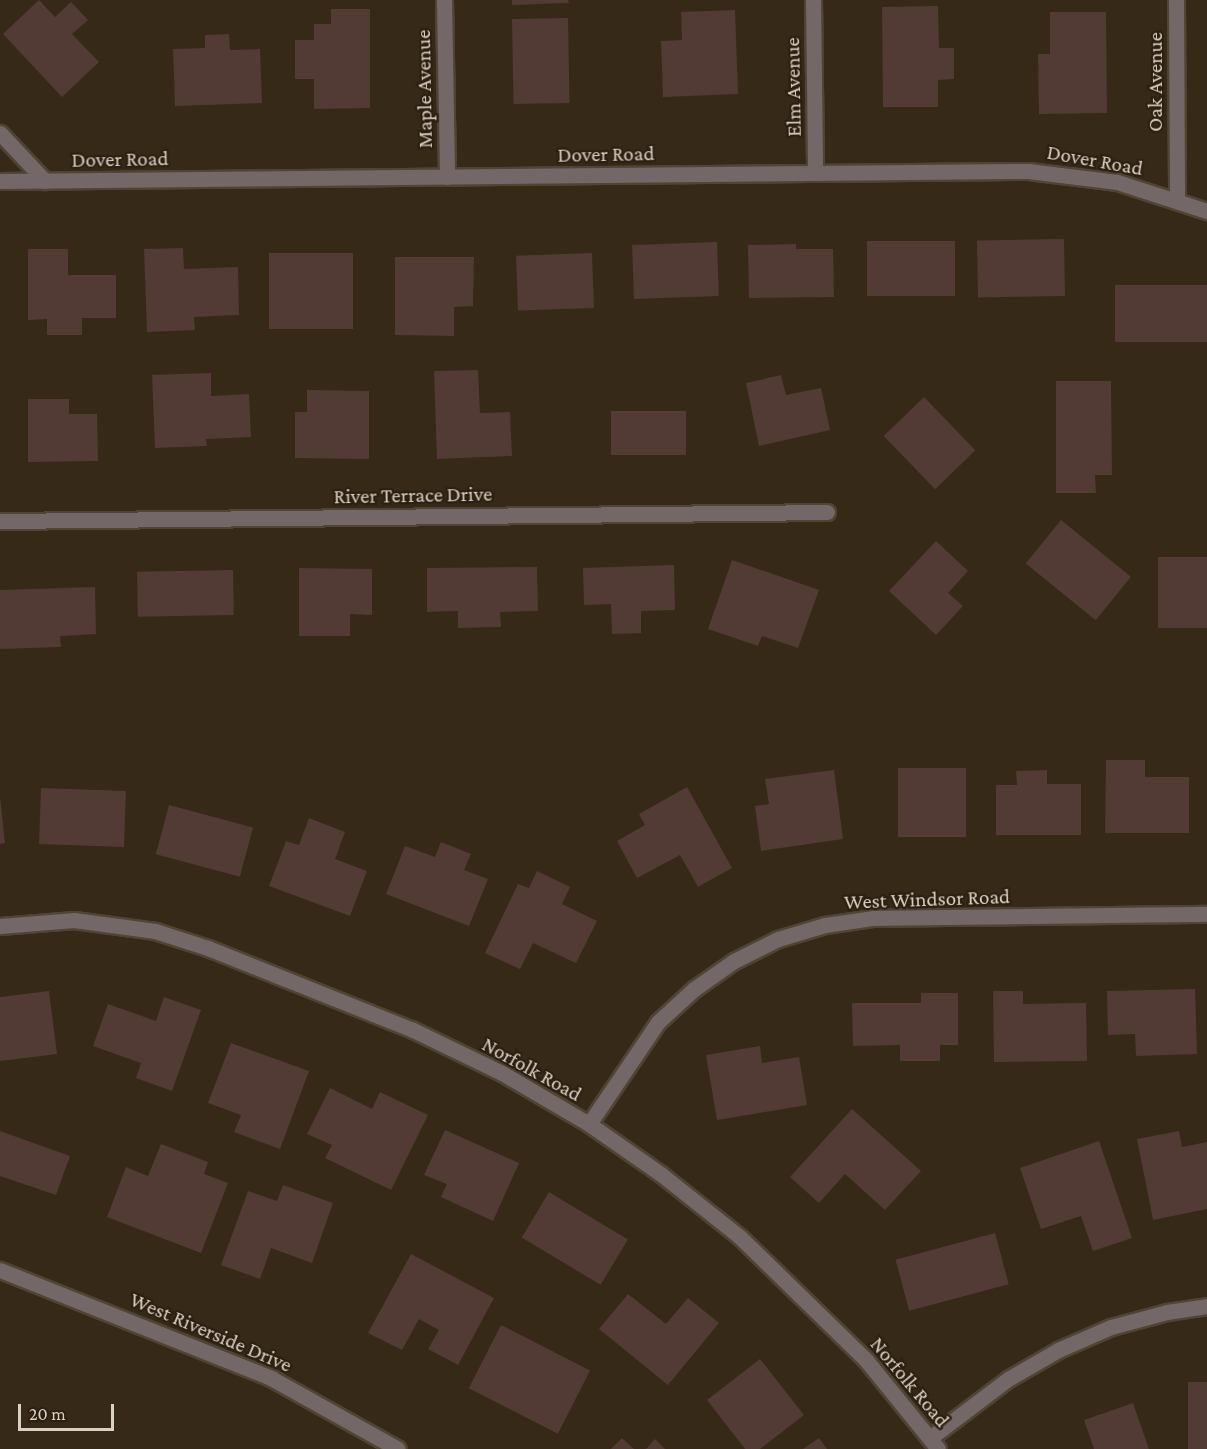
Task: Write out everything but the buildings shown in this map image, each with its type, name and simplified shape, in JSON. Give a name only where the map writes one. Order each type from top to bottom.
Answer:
[{"type":"street","name":"Maple Avenue","points":[[444,0],[447,177]]},
{"type":"street","name":"Elm Avenue","points":[[813,0],[815,173]]},
{"type":"street","name":"Oak Avenue","points":[[1176,0],[1177,199]]},
{"type":"street","points":[[0,133],[45,181]]},
{"type":"street","name":"Dover Road","points":[[0,182],[1028,171],[1117,182],[1177,199],[1207,211]]},
{"type":"street","name":"River Terrace Drive","points":[[0,521],[827,512]]},
{"type":"street","name":"West Windsor Road","points":[[589,1124],[658,1022],[710,978],[778,939],[825,925],[873,918],[1207,914]]},
{"type":"street","name":"Norfolk Road","points":[[0,926],[74,920],[129,925],[208,948],[411,1029],[502,1073],[589,1124],[662,1175],[757,1252],[866,1360],[934,1444]]},
{"type":"street","name":"West Riverside Drive","points":[[0,1269],[271,1378],[398,1449]]},
{"type":"street","points":[[934,1444],[1008,1379],[1058,1350],[1111,1327],[1167,1312],[1207,1306]]}]
